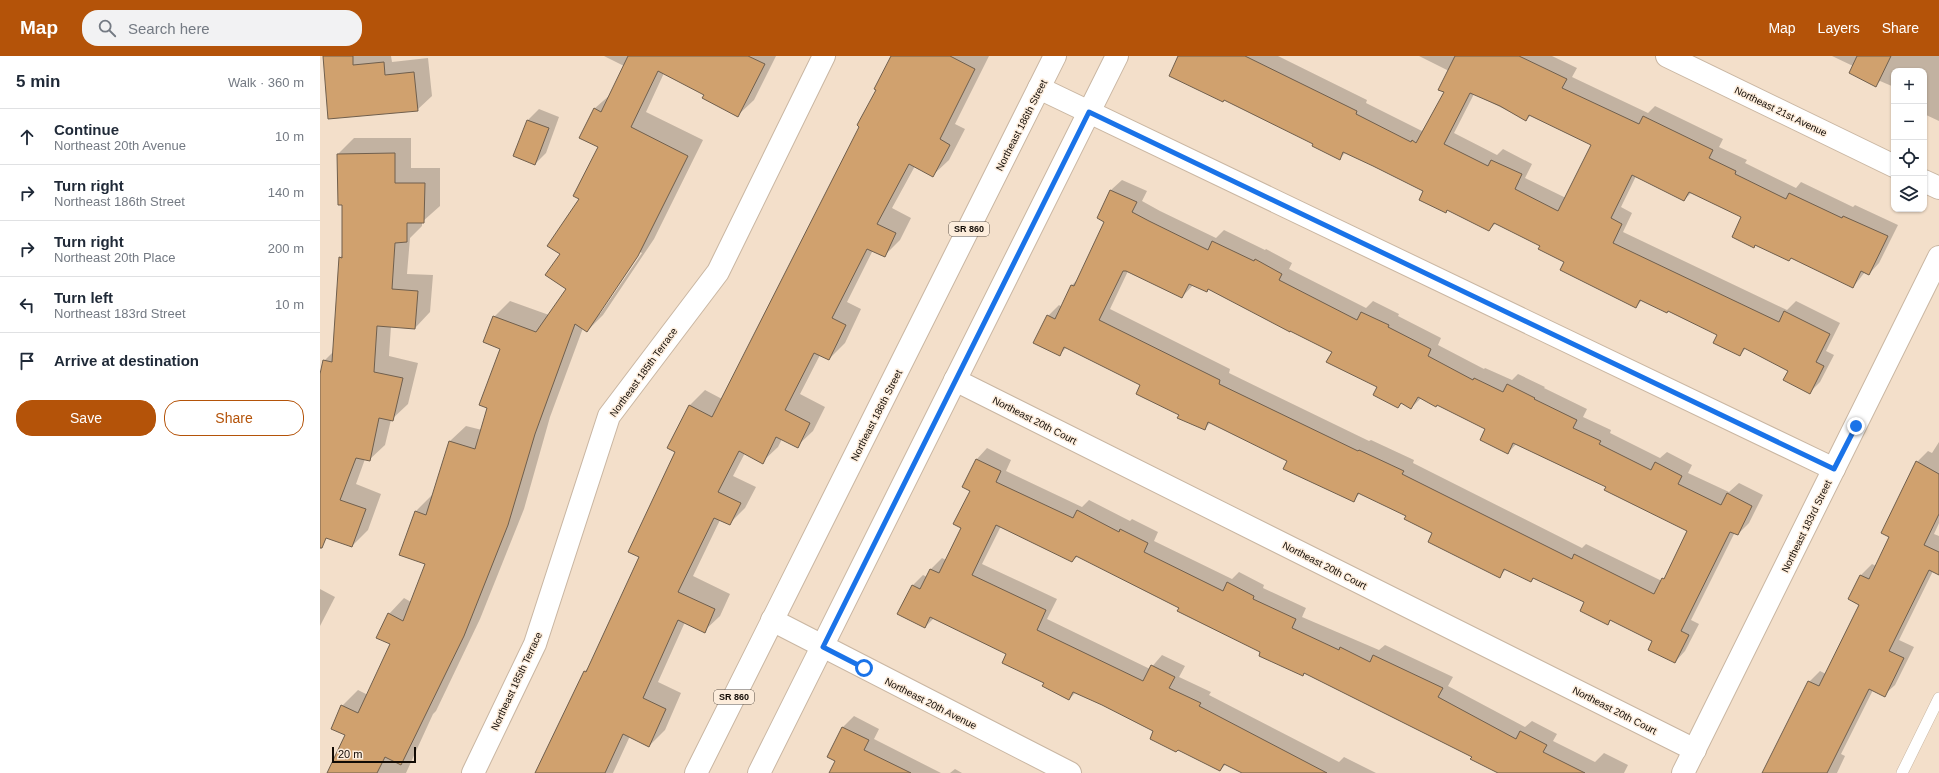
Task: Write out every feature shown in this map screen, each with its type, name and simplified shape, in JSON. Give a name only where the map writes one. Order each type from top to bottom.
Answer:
[{"type":"street","name":"Northeast 185th Terrace","points":[[473,773],[535,644],[609,416],[718,272],[824,56]]},
{"type":"street","name":"Northeast 186th Street","points":[[696,773],[1055,56]]},
{"type":"street","points":[[759,773],[1117,56]]},
{"type":"street","name":"Northeast 21st Avenue","points":[[1667,56],[1891,165]]},
{"type":"street","points":[[1039,88],[1834,469]]},
{"type":"street","points":[[1927,182],[1939,188]]},
{"type":"street","name":"Northeast 183rd Street","points":[[1683,773],[1939,257]]},
{"type":"street","name":"Northeast 20th Court","points":[[955,380],[1695,750]]},
{"type":"street","name":"Northeast 20th Avenue","points":[[772,620],[1070,773]]},
{"type":"lane","points":[[1902,773],[1939,698]]},
{"type":"building","points":[[323,56],[353,56],[353,65],[384,62],[385,75],[414,72],[418,111],[328,119]]},
{"type":"building","points":[[628,56],[748,56],[765,64],[738,117],[702,98],[704,95],[658,71],[631,127],[688,156],[638,256],[587,332],[575,324],[535,434],[508,525],[464,636],[401,765],[385,757],[377,773],[327,773],[345,735],[331,729],[341,705],[358,713],[390,644],[376,638],[388,613],[403,621],[425,564],[399,555],[415,511],[426,515],[449,441],[475,449],[487,408],[479,405],[500,349],[483,342],[493,316],[536,332],[566,289],[545,275],[560,254],[547,246],[579,199],[573,196],[598,147],[579,138],[594,108],[601,112]]},
{"type":"building","points":[[891,56],[950,56],[975,69],[940,139],[950,145],[933,177],[909,164],[877,224],[896,233],[885,257],[867,249],[832,318],[846,325],[829,360],[814,353],[785,410],[810,423],[798,448],[776,437],[763,464],[739,451],[718,492],[741,503],[730,525],[714,518],[678,592],[715,609],[705,633],[678,620],[643,698],[666,709],[649,747],[623,734],[605,773],[535,773],[584,671],[586,672],[639,557],[628,552],[675,452],[667,448],[689,405],[712,417],[859,127],[857,125],[876,90],[874,89]]},
{"type":"building","points":[[1178,56],[1245,56],[1357,111],[1356,114],[1411,142],[1412,140],[1416,143],[1444,92],[1438,90],[1455,56],[1519,56],[1567,79],[1562,88],[1639,124],[1643,116],[1713,150],[1709,158],[1736,171],[1735,174],[1786,199],[1789,193],[1842,218],[1843,216],[1888,236],[1869,275],[1861,271],[1853,288],[1791,258],[1789,261],[1755,245],[1754,248],[1732,237],[1741,217],[1689,192],[1684,201],[1632,175],[1611,218],[1622,224],[1613,243],[1779,322],[1784,311],[1830,334],[1816,362],[1824,366],[1810,394],[1783,380],[1788,371],[1744,348],[1740,356],[1713,343],[1717,335],[1668,311],[1667,313],[1640,300],[1636,308],[1560,270],[1564,262],[1538,249],[1540,246],[1494,223],[1489,231],[1447,210],[1446,213],[1419,200],[1423,191],[1373,166],[1343,152],[1340,160],[1312,146],[1313,144],[1224,100],[1223,102],[1169,76]],"holes":[[[1470,93],[1500,106],[1526,121],[1529,115],[1591,145],[1558,211],[1515,189],[1522,174],[1491,160],[1488,166],[1444,144]]]},
{"type":"building","points":[[1857,56],[1891,56],[1876,87],[1849,73]]},
{"type":"building","points":[[527,120],[549,128],[535,165],[513,156]]},
{"type":"building","points":[[395,153],[395,183],[425,183],[424,223],[407,223],[407,242],[395,243],[392,289],[418,291],[415,329],[377,326],[374,372],[403,378],[393,421],[379,418],[370,461],[356,458],[340,500],[366,509],[352,547],[326,538],[322,548],[320,548],[320,374],[323,360],[332,362],[339,257],[342,258],[342,205],[338,205],[337,154]]},
{"type":"building","points":[[1110,190],[1137,202],[1132,212],[1208,250],[1212,241],[1254,261],[1255,259],[1282,274],[1279,280],[1357,320],[1361,312],[1389,325],[1388,327],[1431,349],[1428,356],[1473,380],[1474,378],[1503,392],[1507,384],[1535,398],[1534,399],[1577,420],[1573,428],[1601,441],[1599,444],[1651,470],[1655,462],[1682,476],[1678,484],[1721,505],[1727,493],[1752,506],[1738,535],[1730,532],[1681,631],[1689,635],[1675,663],[1648,650],[1652,641],[1610,620],[1608,625],[1580,611],[1584,602],[1533,578],[1531,582],[1504,569],[1500,578],[1428,542],[1432,533],[1404,519],[1406,516],[1358,493],[1354,502],[1283,469],[1287,461],[1208,422],[1205,430],[1177,418],[1179,415],[1136,394],[1140,385],[1064,347],[1060,356],[1033,343],[1047,315],[1055,319],[1071,285],[1074,286],[1104,222],[1097,218]],"holes":[[[1123,271],[1126,271],[1182,298],[1189,284],[1207,292],[1208,289],[1332,352],[1326,362],[1377,387],[1373,395],[1398,408],[1401,403],[1411,409],[1418,397],[1436,407],[1437,405],[1485,429],[1480,440],[1508,454],[1513,443],[1606,487],[1604,490],[1687,531],[1664,579],[1662,578],[1654,594],[1574,554],[1572,559],[1402,474],[1404,471],[1359,450],[1358,451],[1219,384],[1220,380],[1099,320]]]},
{"type":"building","points":[[976,459],[1001,471],[996,482],[1073,518],[1077,510],[1119,532],[1120,529],[1148,543],[1144,552],[1223,591],[1227,582],[1254,596],[1253,599],[1296,619],[1292,628],[1339,650],[1340,647],[1370,662],[1373,655],[1443,688],[1438,697],[1516,739],[1520,731],[1547,745],[1543,752],[1585,773],[1498,773],[1470,759],[1472,757],[1304,673],[1303,676],[1259,656],[1260,652],[1177,611],[1179,608],[1076,556],[1072,562],[996,525],[972,575],[1046,610],[1037,630],[1143,681],[1151,665],[1175,677],[1169,688],[1201,703],[1199,706],[1327,773],[1242,773],[1224,764],[1220,771],[1178,750],[1176,752],[1150,739],[1153,731],[1102,705],[1073,692],[1069,700],[1042,686],[1044,683],[1002,663],[1006,654],[930,617],[925,628],[897,614],[912,585],[920,589],[930,569],[939,573],[961,528],[953,524],[970,491],[962,487]]},
{"type":"building","points":[[1916,461],[1939,474],[1939,514],[1924,545],[1939,552],[1939,575],[1929,570],[1889,651],[1904,658],[1885,697],[1869,689],[1827,773],[1762,773],[1808,681],[1819,686],[1859,605],[1848,599],[1860,575],[1869,579],[1889,537],[1881,533]]},
{"type":"building","points":[[842,727],[869,740],[864,750],[911,773],[829,773],[835,761],[827,757]]},
{"type":"route","points":[[864,668],[823,647],[1089,112],[1834,469],[1856,426]]}]
